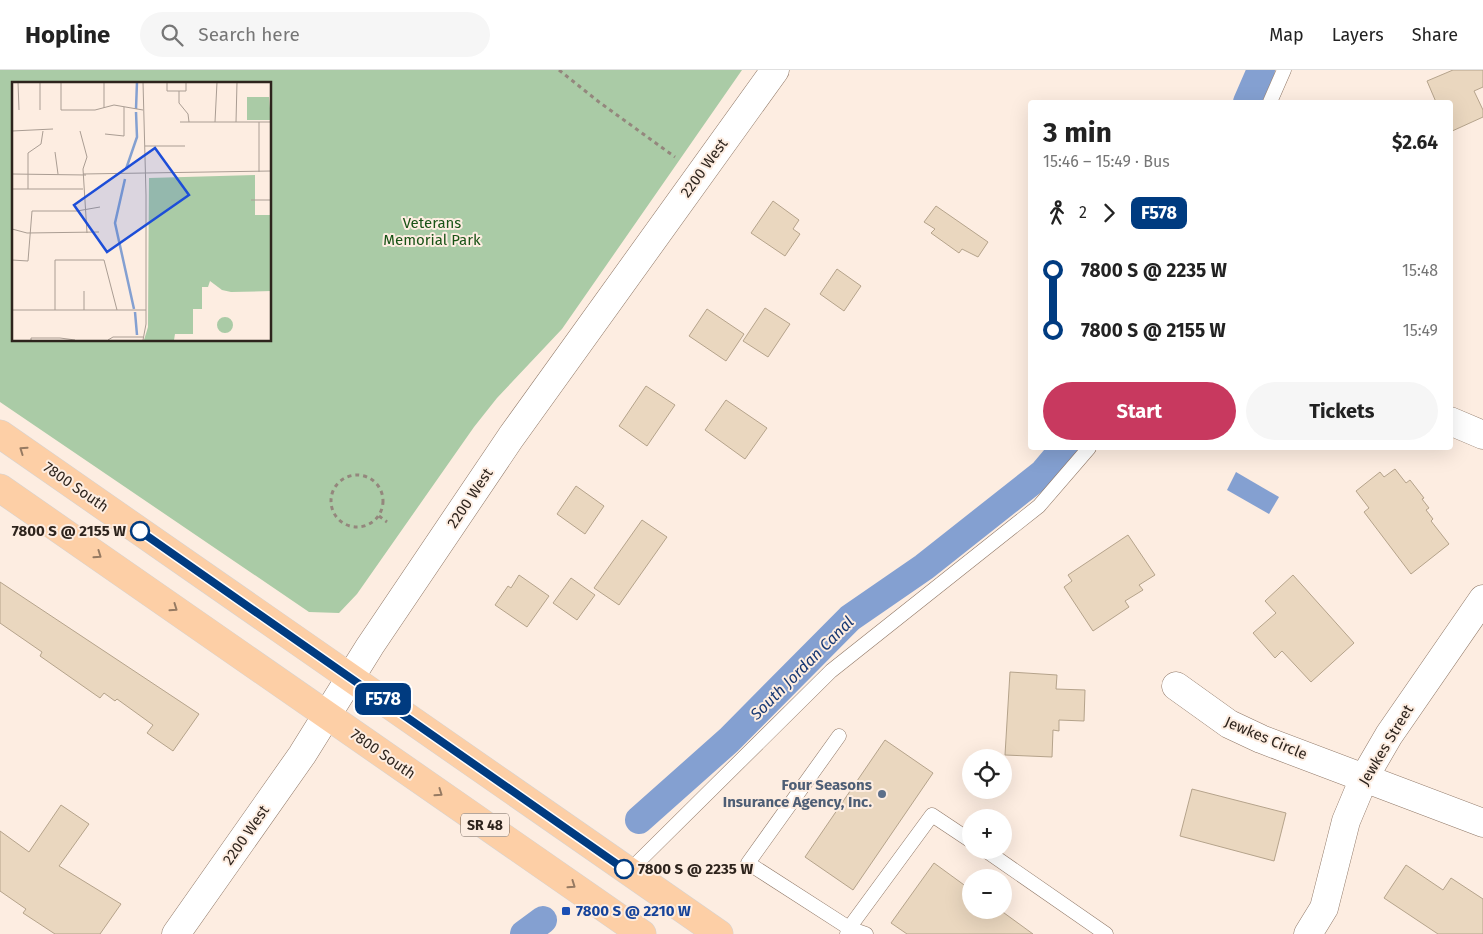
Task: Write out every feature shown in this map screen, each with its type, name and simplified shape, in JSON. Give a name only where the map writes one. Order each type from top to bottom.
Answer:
[{"type":"main road","name":"7800 South","points":[[0,434],[719,934]]},
{"type":"main road","name":"7800 South","points":[[0,488],[642,934]]},
{"type":"street","name":"2200 West","points":[[176,934],[302,755],[351,677],[511,438],[775,70]]},
{"type":"street","points":[[1453,422],[1483,434]]},
{"type":"street","name":"Jewkes Street","points":[[1308,934],[1324,908],[1346,821],[1364,778],[1389,734],[1483,599]]},
{"type":"street","name":"Jewkes Circle","points":[[1176,686],[1229,724],[1261,740],[1483,823]]},
{"type":"lane","points":[[1271,100],[1284,70]]},
{"type":"lane","points":[[628,872],[831,671],[1038,506],[1087,450]]},
{"type":"lane","points":[[839,736],[748,863],[848,931],[866,934]]},
{"type":"lane","points":[[848,931],[932,815],[962,835]]},
{"type":"lane","points":[[998,859],[1106,934]]},
{"type":"path","points":[[559,70],[599,102],[676,157]]},
{"type":"path","points":[[361,475],[376,483],[383,500],[379,516],[373,522],[356,528],[340,522],[334,516],[330,499],[337,483],[344,477],[361,475]]},
{"type":"path","points":[[379,516],[388,522]]},
{"type":"green space","name":"Veterans Memorial Park","points":[[0,70],[742,70],[562,329],[497,398],[474,427],[357,594],[339,613],[309,612],[0,402]]},
{"type":"water","points":[[1236,472],[1279,497],[1269,514],[1227,490]]},
{"type":"building","points":[[1453,70],[1483,70],[1483,87],[1474,91],[1483,110],[1483,117],[1453,131],[1453,100],[1435,100],[1427,81]]},
{"type":"building","points":[[773,201],[799,220],[793,229],[800,234],[785,256],[751,233]]},
{"type":"building","points":[[936,206],[988,242],[978,257],[962,249],[959,253],[931,233],[935,229],[924,222]]},
{"type":"building","points":[[837,269],[861,286],[844,311],[820,294]]},
{"type":"building","points":[[765,308],[790,324],[768,357],[743,341]]},
{"type":"building","points":[[707,309],[744,334],[726,361],[689,336]]},
{"type":"building","points":[[646,386],[675,405],[647,446],[619,426]]},
{"type":"building","points":[[726,400],[767,428],[745,459],[705,430]]},
{"type":"building","points":[[1395,469],[1406,483],[1410,480],[1424,498],[1422,499],[1429,508],[1426,510],[1433,519],[1431,521],[1449,544],[1411,574],[1364,512],[1369,508],[1356,491],[1380,472],[1384,477]]},
{"type":"building","points":[[576,486],[604,506],[585,534],[557,514]]},
{"type":"building","points":[[642,520],[667,537],[619,605],[594,588]]},
{"type":"building","points":[[1128,535],[1155,575],[1139,585],[1143,590],[1125,601],[1129,607],[1093,631],[1064,587],[1072,581],[1068,575]]},
{"type":"building","points":[[519,575],[549,596],[527,627],[495,605],[508,586],[511,588]]},
{"type":"building","points":[[1293,575],[1354,643],[1311,682],[1282,651],[1275,658],[1253,633],[1276,613],[1265,601]]},
{"type":"building","points":[[571,578],[595,595],[577,620],[553,603]]},
{"type":"building","points":[[0,582],[199,714],[173,751],[147,733],[153,725],[117,699],[115,701],[104,693],[100,698],[40,656],[42,652],[0,623]]},
{"type":"building","points":[[1010,672],[1057,675],[1056,689],[1085,690],[1084,721],[1059,720],[1059,731],[1053,730],[1052,757],[1012,755],[1012,749],[1005,749]]},
{"type":"building","points":[[885,740],[933,773],[853,890],[805,857]]},
{"type":"building","points":[[1192,789],[1286,813],[1274,861],[1180,836]]},
{"type":"building","points":[[61,805],[89,824],[59,866],[121,904],[100,934],[55,934],[23,913],[26,909],[0,891],[0,831],[29,852]]},
{"type":"building","points":[[934,863],[962,883],[962,919],[1012,919],[1033,934],[907,934],[891,923]]},
{"type":"building","points":[[1406,865],[1443,890],[1451,878],[1483,899],[1483,934],[1438,934],[1384,898]]},
{"type":"waterway","name":"South Jordan Canal","points":[[1248,100],[1261,70]]},
{"type":"waterway","name":"South Jordan Canal","points":[[639,820],[729,740],[850,618],[924,567],[1043,473],[1062,450]]},
{"type":"waterway","name":"South Jordan Canal","points":[[524,934],[543,920]]},
{"type":"bus line","name":"F578","points":[[140,531],[624,869]]},
{"type":"place","name":"7800 S @ 2155 W","points":[[140,531]]},
{"type":"place","name":"Four Seasons Insurance Agency, Inc.","points":[[882,794]]},
{"type":"place","name":"7800 S @ 2235 W","points":[[624,869]]},
{"type":"place","name":"7800 S @ 2210 W","points":[[566,911]]}]
